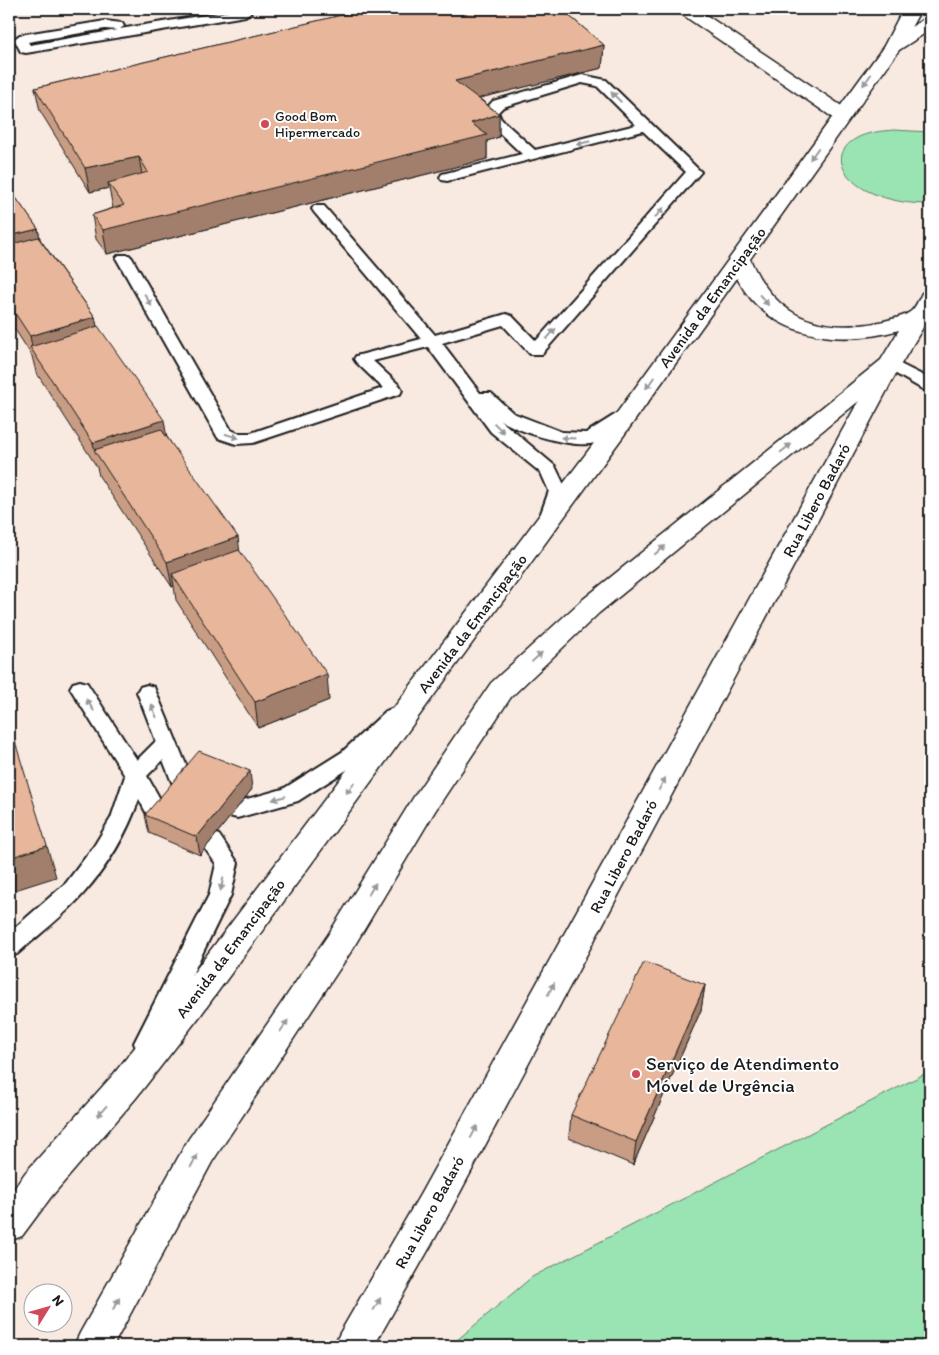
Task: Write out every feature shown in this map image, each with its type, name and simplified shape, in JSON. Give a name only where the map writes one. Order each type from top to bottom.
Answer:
[{"type":"main road","points":[[686,9],[842,115]]},
{"type":"main road","points":[[893,46],[912,9]]},
{"type":"main road","name":"Avenida da Emancipação","points":[[9,1224],[23,1191],[124,1087],[188,1006],[627,415],[893,46],[930,23]]},
{"type":"main road","points":[[740,258],[752,286],[770,308],[803,326],[840,332],[859,331],[878,329],[918,317]]},
{"type":"main road","points":[[93,1346],[200,1151],[339,944],[425,803],[501,690],[590,607],[890,364],[930,298]]},
{"type":"main road","name":"Rua Libero Badaró","points":[[353,1346],[434,1204],[890,364]]},
{"type":"lane","points":[[26,49],[20,39],[105,24],[128,30],[135,28],[141,23],[150,26],[156,25],[161,21],[183,18],[181,11],[196,9],[202,15],[216,13],[212,9]]},
{"type":"lane","points":[[9,52],[245,12]]},
{"type":"lane","points":[[124,258],[224,434],[236,439],[254,438],[394,390],[362,359],[432,342],[506,319],[536,351],[694,172],[602,83],[582,79],[498,104],[491,111],[495,121],[532,155]]},
{"type":"lane","points":[[447,177],[647,126]]},
{"type":"lane","points":[[319,210],[432,342],[497,428],[549,470],[558,491],[547,523]]},
{"type":"lane","points":[[448,363],[507,417],[560,437],[589,439],[627,415]]},
{"type":"lane","points":[[890,364],[930,386]]},
{"type":"lane","points":[[237,810],[290,795],[349,758],[427,684]]},
{"type":"lane","points":[[80,688],[136,775],[161,820]]},
{"type":"lane","points":[[146,692],[185,789]]},
{"type":"lane","points":[[12,943],[74,889],[102,852],[121,819],[136,775],[167,742]]},
{"type":"lane","points":[[124,1087],[220,895],[227,863],[211,841]]},
{"type":"green space","points":[[894,130],[930,132],[930,204],[900,201],[877,195],[854,182],[843,168],[841,160],[843,152],[857,138],[875,132]]},
{"type":"green space","points":[[930,1071],[930,1346],[450,1346],[532,1277]]},
{"type":"building","name":"Good Bom Hipermercado","points":[[342,9],[561,9],[604,45],[455,81],[499,114],[471,123],[487,135],[103,230],[92,215],[124,205],[108,183],[148,172],[139,157],[85,168],[35,88],[346,14]]},
{"type":"building","points":[[9,188],[38,229],[9,236]]},
{"type":"building","points":[[38,237],[95,317],[30,336],[9,304],[9,245]]},
{"type":"building","points":[[98,326],[164,420],[93,443],[30,347]]},
{"type":"building","points":[[161,429],[238,537],[167,562],[94,450]]},
{"type":"building","points":[[239,550],[327,674],[255,702],[172,574]]},
{"type":"building","points":[[9,722],[47,846],[9,858]]},
{"type":"building","points":[[199,751],[250,771],[197,837],[145,815]]},
{"type":"building","name":"Serviço de Atendimento Móvel de Urgência","points":[[644,962],[705,985],[636,1142],[571,1115]]},
{"type":"place","name":"Good Bom Hipermercado","points":[[265,124]]},
{"type":"place","name":"Serviço de Atendimento Móvel de Urgência","points":[[636,1074]]}]
